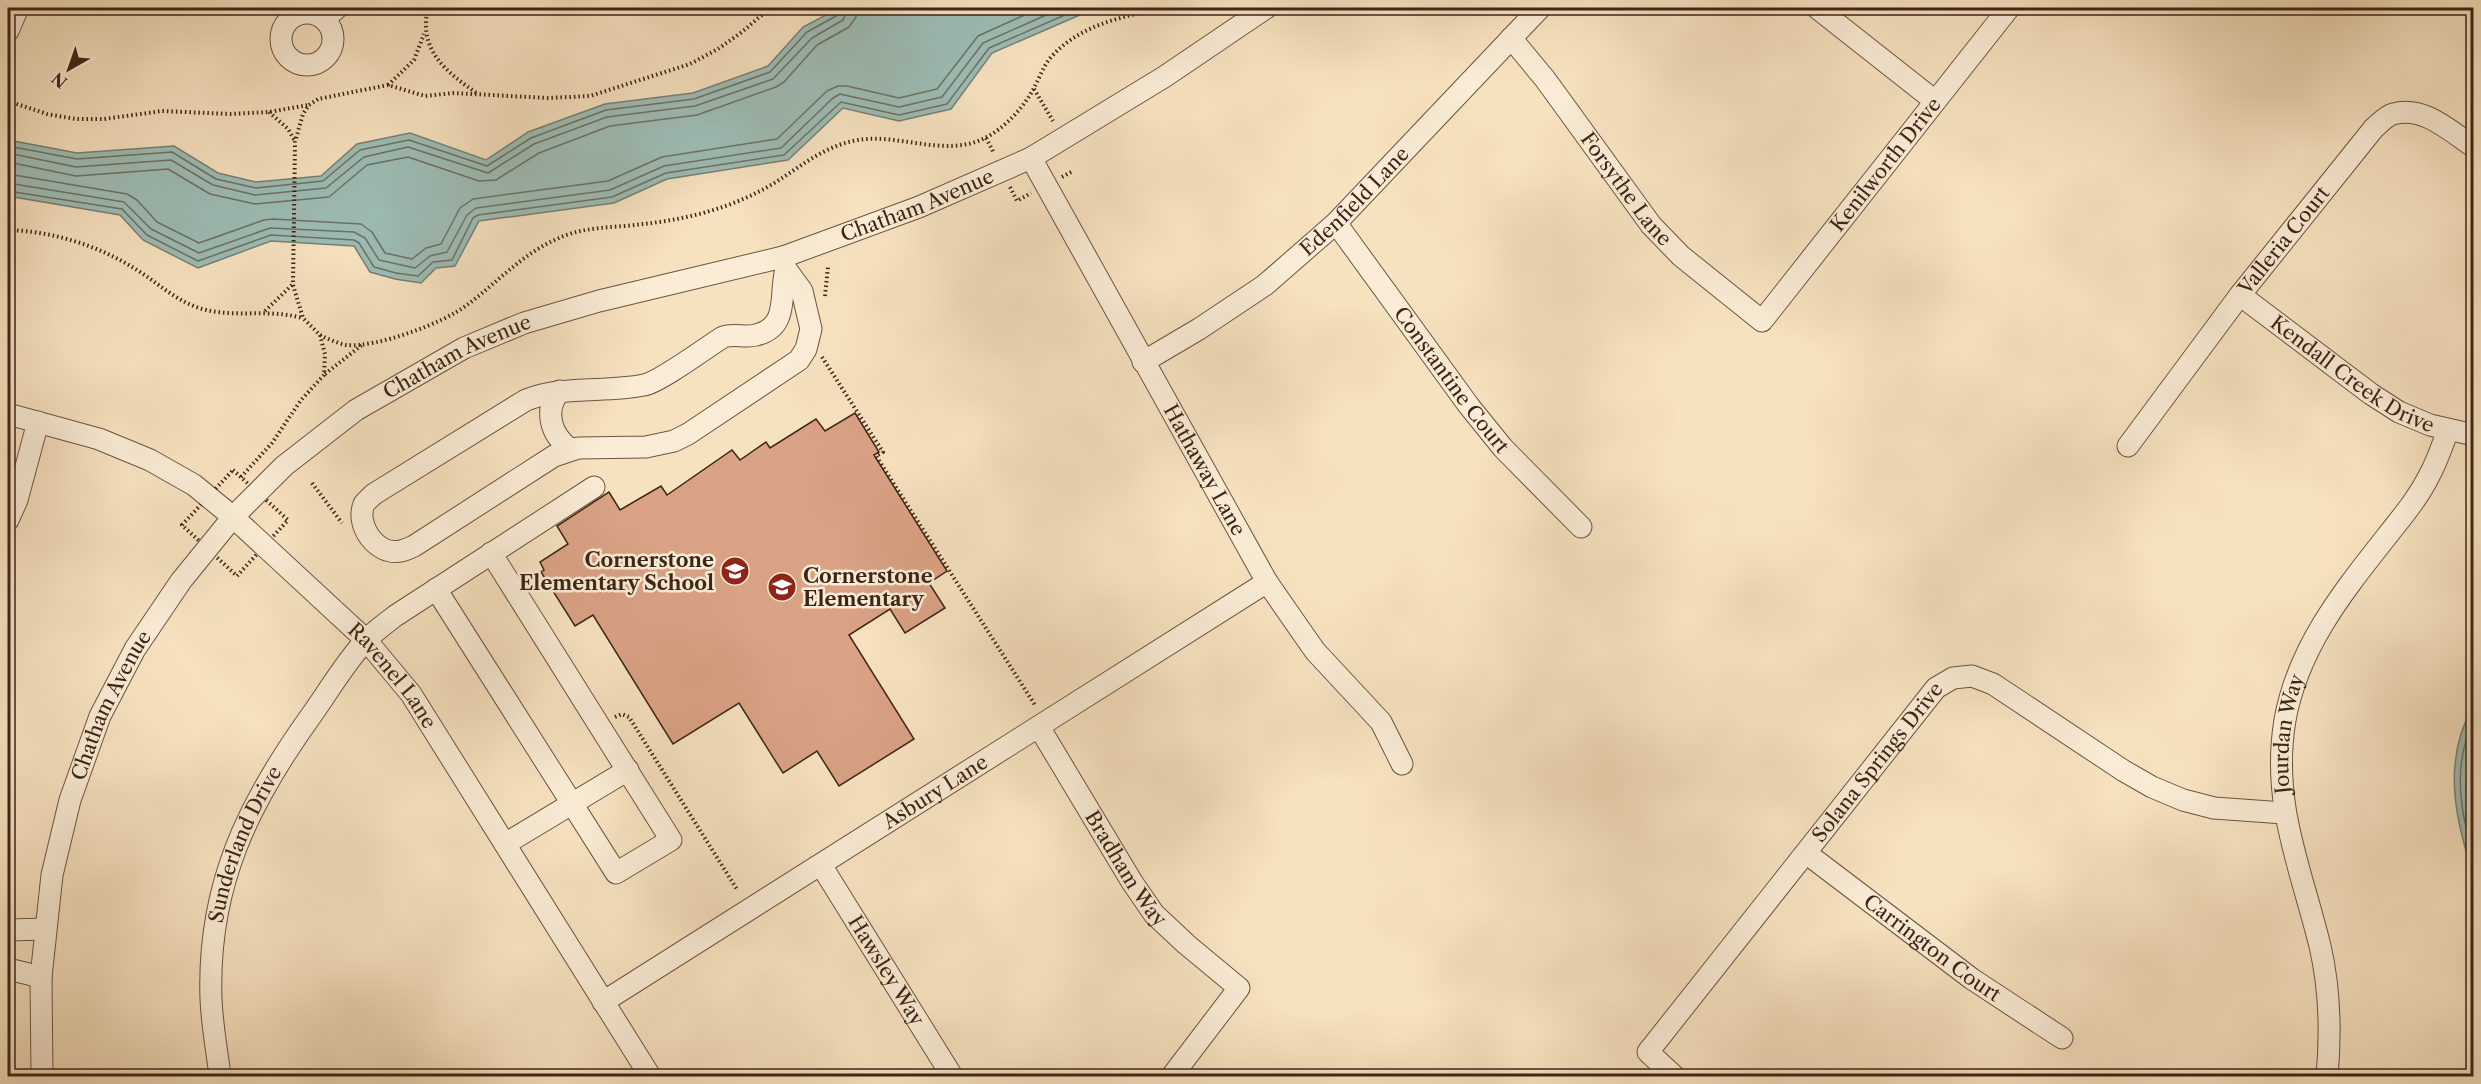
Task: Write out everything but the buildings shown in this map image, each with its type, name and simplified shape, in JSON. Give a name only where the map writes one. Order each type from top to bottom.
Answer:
[{"type":"street","points":[[8,31],[18,8]]},
{"type":"street","name":"Chatham Avenue","points":[[42,1077],[41,977],[52,875],[70,800],[100,716],[135,649],[181,581],[233,517],[284,466],[356,410],[464,348],[524,323],[599,301],[784,263],[1031,158],[1164,77],[1266,8]]},
{"type":"street","name":"Edenfield Lane","points":[[1143,362],[1199,330],[1265,285],[1336,223],[1540,8]]},
{"type":"street","points":[[1817,8],[1935,101]]},
{"type":"street","name":"Kenilworth Drive","points":[[1762,321],[2009,8]]},
{"type":"street","name":"Forsythe Lane","points":[[1511,38],[1545,79],[1651,225],[1681,256],[1762,321]]},
{"type":"street","name":"Valleria Court","points":[[2128,446],[2240,295],[2374,128],[2391,114],[2413,111],[2474,147]]},
{"type":"street","name":"Hathaway Lane","points":[[1031,158],[1267,582],[1315,651],[1381,722],[1402,764]]},
{"type":"street","name":"Constantine Court","points":[[1336,223],[1469,406],[1503,448],[1581,526]]},
{"type":"street","points":[[784,263],[802,291],[811,329],[806,349],[788,369],[688,434],[674,441],[646,447],[570,449],[541,463],[414,546],[400,552],[378,545],[363,529],[364,504],[374,494],[526,400],[542,393],[645,385],[723,337],[759,334],[778,320],[783,308],[784,263]]},
{"type":"street","name":"Kendall Creek Drive","points":[[2240,295],[2371,394],[2399,411],[2448,430],[2474,435]]},
{"type":"street","points":[[561,391],[554,397],[551,422],[555,434],[570,449]]},
{"type":"street","name":"Ravenel Lane","points":[[8,414],[99,439],[150,460],[194,485],[233,517],[366,640],[411,694],[650,1077]]},
{"type":"street","points":[[8,520],[17,500],[38,422]]},
{"type":"street","name":"Jourdan Way","points":[[2327,1077],[2330,1049],[2328,993],[2320,945],[2284,813],[2282,758],[2285,719],[2292,691],[2317,632],[2338,600],[2410,506],[2428,478],[2448,430]]},
{"type":"street","name":"Sunderland Drive","points":[[220,1077],[211,1000],[212,946],[218,902],[236,843],[262,791],[294,740],[366,640],[395,616],[594,487]]},
{"type":"street","points":[[436,589],[616,873],[671,840],[491,553]]},
{"type":"street","name":"Asbury Lane","points":[[603,1002],[1267,582]]},
{"type":"street","name":"Solana Springs Drive","points":[[1674,1077],[1648,1052],[1936,688],[1953,678],[1972,676],[1993,684],[2124,771],[2152,787],[2183,800],[2214,808],[2284,813]]},
{"type":"street","name":"Bradham Way","points":[[1039,727],[1132,882],[1154,914],[1239,988],[1172,1077]]},
{"type":"street","points":[[505,844],[628,770]]},
{"type":"street","name":"Carrington Court","points":[[1806,853],[1972,979],[2062,1038]]},
{"type":"street","name":"Hawsley Way","points":[[821,865],[952,1077]]},
{"type":"street","points":[[8,930],[45,928]]},
{"type":"street","points":[[8,969],[41,977]]},
{"type":"path","points":[[388,85],[414,60],[424,34],[428,8]]},
{"type":"path","points":[[8,101],[47,114],[76,119],[162,111],[230,114],[269,112],[309,105],[321,97],[388,85],[425,96],[479,94],[547,98],[590,96],[690,64],[734,38],[770,8]]},
{"type":"path","points":[[241,477],[272,443],[301,400],[324,375],[363,345],[430,325],[465,307],[514,265],[561,237],[581,230],[647,224],[709,210],[756,193],[782,179],[821,151],[838,144],[881,138],[934,146],[974,142],[986,138],[1000,128],[1024,104],[1053,55],[1068,43],[1112,18],[1161,8]]},
{"type":"path","points":[[424,34],[430,49],[444,66],[461,82],[479,94]]},
{"type":"path","points":[[309,105],[298,124],[295,142],[293,285],[303,318],[320,335],[336,342],[363,345]]},
{"type":"path","points":[[269,112],[288,129],[295,142]]},
{"type":"path","points":[[8,230],[57,237],[113,256],[177,299],[199,308],[225,314],[264,312],[303,318]]},
{"type":"path","points":[[264,312],[293,285]]},
{"type":"path","points":[[320,335],[325,354],[324,375]]},
{"type":"path","points":[[816,347],[883,452],[876,456],[1035,705]]},
{"type":"path","points":[[609,708],[615,718],[622,714],[629,717],[738,891]]},
{"type":"water","points":[[839,8],[1096,8],[992,53],[951,109],[899,121],[843,108],[788,160],[667,179],[614,203],[479,221],[455,266],[436,268],[421,283],[370,272],[354,246],[271,241],[198,268],[143,240],[120,215],[8,196],[8,140],[77,153],[174,146],[218,173],[256,182],[321,176],[357,144],[410,133],[486,160],[528,132],[605,104],[693,93],[768,66],[803,27]]},
{"type":"water","points":[[2473,707],[2473,874],[2457,811],[2455,769],[2457,748],[2463,727]]},
{"type":"place","name":"Cornerstone Elementary School","points":[[735,571]]},
{"type":"place","name":"Cornerstone Elementary","points":[[782,587]]}]
